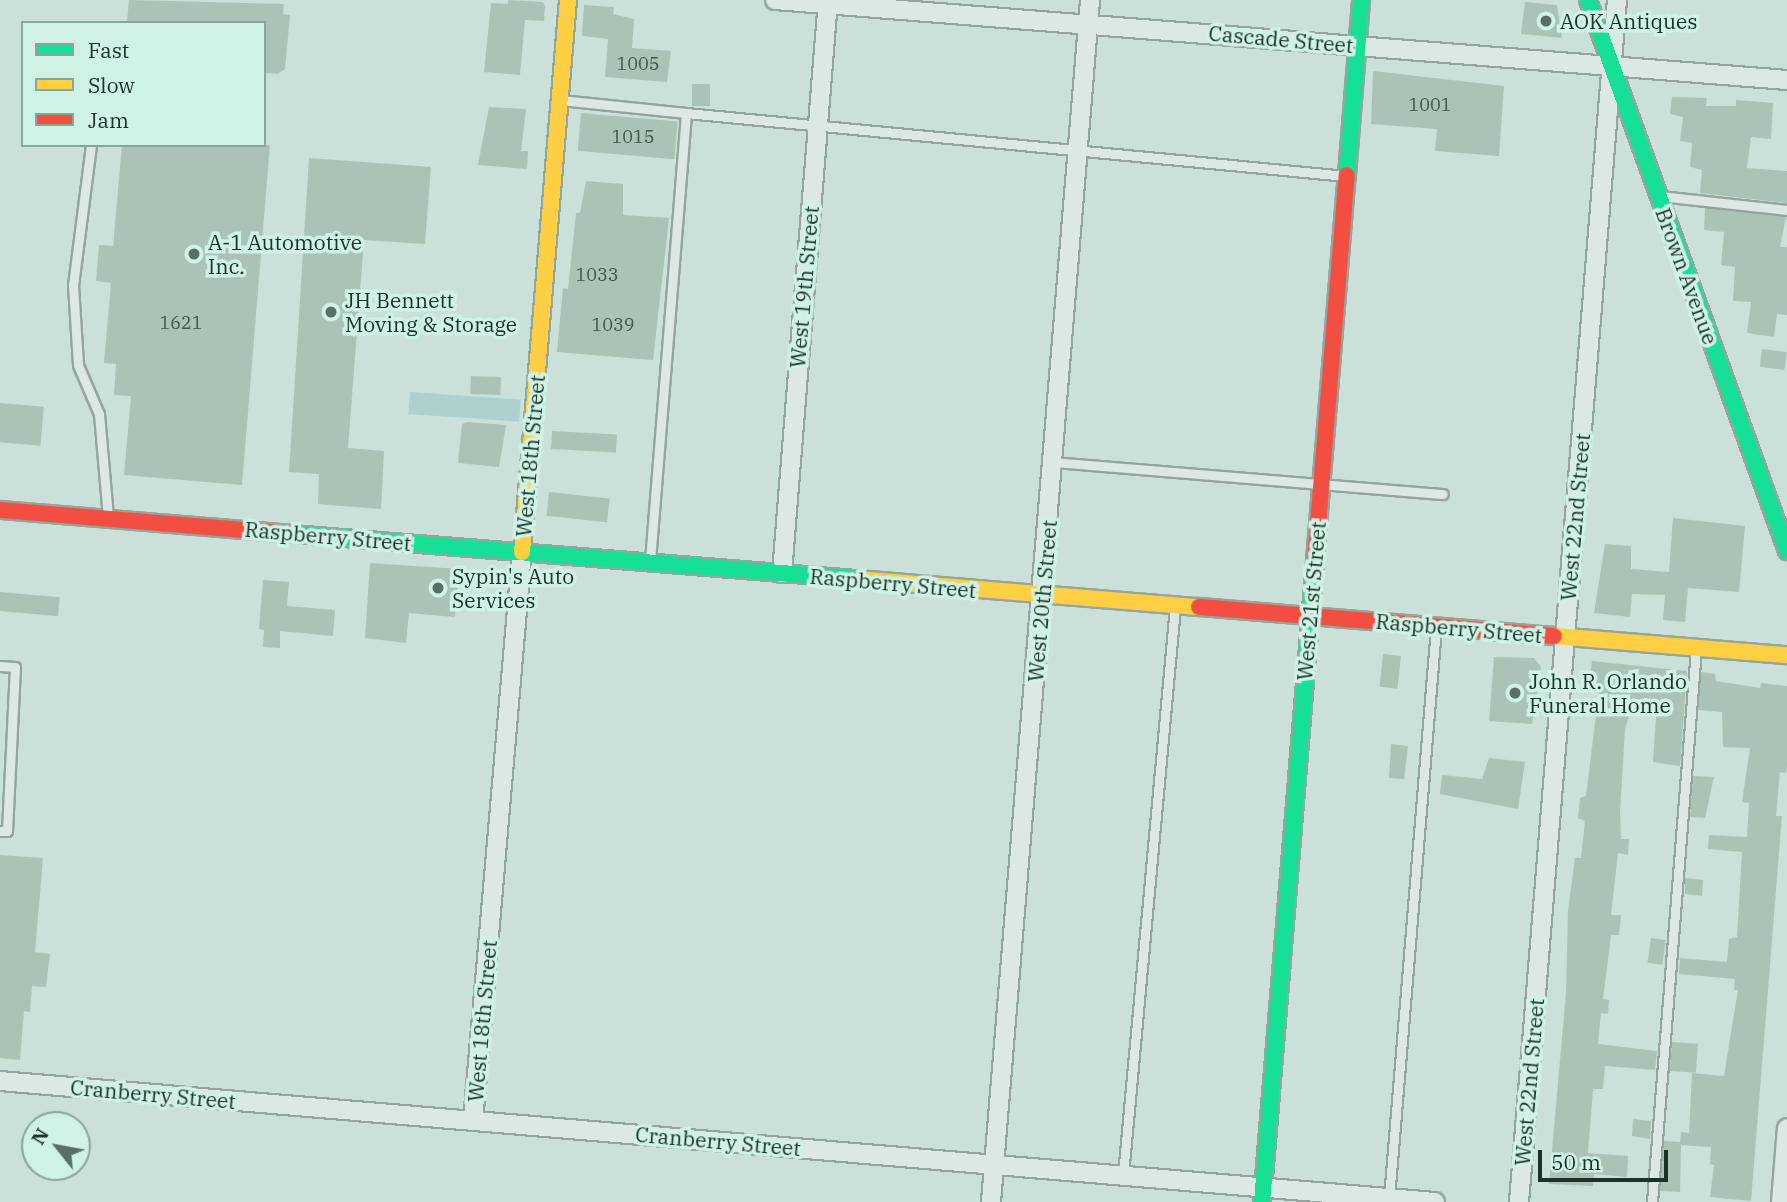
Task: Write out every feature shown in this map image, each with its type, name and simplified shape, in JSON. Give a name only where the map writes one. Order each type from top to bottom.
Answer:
[{"type":"street","name":"West 18th Street","points":[[474,1121],[568,0]]},
{"type":"street","name":"Cascade Street","points":[[775,0],[1787,80]]},
{"type":"street","name":"West 20th Street","points":[[991,1202],[1090,0]]},
{"type":"street","name":"West 21st Street","points":[[1263,1195],[1361,0]]},
{"type":"street","name":"Brown Avenue","points":[[1588,0],[1787,551]]},
{"type":"street","name":"West 22nd Street","points":[[1519,1202],[1617,0]]},
{"type":"street","name":"West 19th Street","points":[[782,573],[827,3]]},
{"type":"street","name":"Raspberry Street","points":[[0,510],[1787,654]]},
{"type":"street","name":"Cranberry Street","points":[[0,1081],[1123,1175],[1263,1195],[1389,1198],[1435,1202]]},
{"type":"street","points":[[1781,1202],[1787,1128]]},
{"type":"lane","points":[[560,100],[817,127],[1346,176]]},
{"type":"lane","points":[[650,563],[686,113]]},
{"type":"lane","points":[[91,147],[73,285],[78,365],[99,414],[108,518]]},
{"type":"lane","points":[[1659,196],[1787,210]]},
{"type":"lane","points":[[1054,462],[1443,494]]},
{"type":"lane","points":[[1123,1175],[1175,605]]},
{"type":"lane","points":[[1389,1198],[1436,626]]},
{"type":"lane","points":[[1652,1202],[1697,647]]},
{"type":"lane","points":[[0,666],[15,667],[7,831],[0,831]]},
{"type":"shaded area","points":[[410,392],[521,400],[519,422],[408,414]]},
{"type":"building","points":[[129,0],[284,4],[283,14],[290,15],[285,69],[278,74],[266,73],[266,21],[127,21]]},
{"type":"building","points":[[508,0],[543,2],[545,6],[544,21],[525,20],[520,75],[484,72],[491,3],[508,4]]},
{"type":"building","points":[[1525,2],[1557,5],[1562,38],[1521,34]]},
{"type":"building","points":[[584,5],[614,7],[613,14],[634,19],[632,48],[671,51],[667,82],[605,77],[608,39],[582,36]]},
{"type":"building","points":[[1373,71],[1504,86],[1499,156],[1435,151],[1437,129],[1371,124]]},
{"type":"building","points":[[692,84],[710,84],[710,106],[692,106]]},
{"type":"building","points":[[1672,97],[1707,98],[1706,106],[1736,106],[1736,100],[1773,103],[1771,139],[1751,137],[1747,168],[1787,171],[1787,203],[1700,193],[1702,170],[1690,167],[1692,143],[1680,141],[1683,117],[1670,114]]},
{"type":"building","points":[[489,107],[526,109],[521,151],[528,151],[527,169],[478,165]]},
{"type":"building","points":[[581,113],[678,121],[674,159],[578,151]]},
{"type":"building","points":[[270,145],[242,485],[124,475],[131,396],[114,395],[116,364],[104,363],[111,283],[96,281],[99,245],[113,246],[122,147]]},
{"type":"building","points":[[309,158],[431,167],[425,244],[364,240],[348,448],[384,451],[381,509],[318,504],[319,474],[289,472]]},
{"type":"building","points":[[586,181],[623,184],[623,215],[669,218],[653,360],[557,352],[563,288],[568,289],[576,213],[580,213]]},
{"type":"building","points":[[1705,208],[1786,217],[1780,247],[1787,247],[1787,315],[1777,314],[1774,337],[1747,333],[1751,302],[1733,301],[1735,267],[1721,265],[1724,232],[1704,230]]},
{"type":"building","points":[[1762,349],[1787,352],[1785,370],[1760,367]]},
{"type":"building","points":[[471,376],[501,377],[500,395],[470,394]]},
{"type":"building","points":[[0,403],[44,407],[40,446],[0,442]]},
{"type":"building","points":[[467,422],[506,425],[499,467],[458,463],[462,424]]},
{"type":"building","points":[[552,431],[617,434],[616,452],[551,449]]},
{"type":"building","points":[[549,492],[610,498],[607,522],[546,516]]},
{"type":"building","points":[[1673,518],[1745,526],[1739,592],[1688,588],[1685,622],[1663,620],[1665,595],[1632,594],[1630,617],[1594,613],[1605,544],[1631,546],[1631,569],[1669,572]]},
{"type":"building","points":[[370,563],[459,569],[455,617],[409,613],[406,643],[365,638]]},
{"type":"building","points":[[263,580],[289,582],[287,606],[335,610],[333,636],[280,631],[280,648],[263,647],[264,630],[259,629]]},
{"type":"building","points":[[0,592],[60,597],[58,616],[0,611]]},
{"type":"building","points":[[1383,654],[1401,656],[1397,689],[1380,687]]},
{"type":"building","points":[[1494,657],[1534,658],[1541,667],[1532,724],[1489,721]]},
{"type":"building","points":[[1592,661],[1687,671],[1680,766],[1653,762],[1656,717],[1630,713],[1625,729],[1620,812],[1621,839],[1629,839],[1628,855],[1618,853],[1611,915],[1621,915],[1619,935],[1611,935],[1603,999],[1609,1000],[1608,1014],[1601,1013],[1598,1044],[1657,1051],[1655,1070],[1605,1066],[1603,1089],[1593,1089],[1588,1153],[1628,1156],[1627,1177],[1594,1174],[1593,1186],[1549,1184],[1566,993],[1568,911],[1575,858],[1581,858],[1585,821],[1578,818],[1580,798],[1586,796],[1599,690],[1588,689]]},
{"type":"building","points":[[1701,672],[1715,674],[1716,681],[1760,688],[1761,683],[1787,686],[1787,766],[1786,773],[1780,772],[1776,816],[1782,816],[1751,1201],[1710,1197],[1714,1165],[1710,1164],[1711,1147],[1681,1145],[1680,1192],[1660,1191],[1664,1141],[1680,1142],[1681,1132],[1689,1133],[1692,1073],[1724,1076],[1738,990],[1734,990],[1735,979],[1679,974],[1680,958],[1727,962],[1729,939],[1737,937],[1742,852],[1708,849],[1709,835],[1747,837],[1749,803],[1742,802],[1750,748],[1723,747],[1722,712],[1698,710]]},
{"type":"building","points":[[1391,744],[1408,746],[1404,779],[1389,778]]},
{"type":"building","points":[[1489,758],[1525,762],[1518,809],[1440,794],[1442,775],[1482,779]]},
{"type":"building","points":[[1693,776],[1714,777],[1705,818],[1690,817]]},
{"type":"building","points":[[0,855],[43,858],[35,952],[50,954],[46,987],[32,986],[30,1012],[24,1011],[20,1060],[0,1058]]},
{"type":"building","points":[[1685,878],[1703,880],[1702,896],[1685,894]]},
{"type":"building","points":[[1651,938],[1666,940],[1662,965],[1648,963]]},
{"type":"building","points":[[1672,1042],[1698,1044],[1696,1073],[1670,1071]]},
{"type":"building","points":[[1633,1119],[1651,1121],[1650,1139],[1632,1136]]},
{"type":"traffic: fast","points":[[1347,175],[1361,0]]},
{"type":"traffic: fast","points":[[1588,0],[1787,551]]},
{"type":"traffic: fast","points":[[293,534],[868,580]]},
{"type":"traffic: fast","points":[[1262,1202],[1315,561]]},
{"type":"traffic: slow","points":[[522,552],[568,0]]},
{"type":"traffic: slow","points":[[868,580],[1199,607]]},
{"type":"traffic: slow","points":[[1554,636],[1787,655]]},
{"type":"traffic: jam","points":[[1315,561],[1347,175]]},
{"type":"traffic: jam","points":[[0,510],[293,534]]},
{"type":"traffic: jam","points":[[1199,607],[1554,636]]},
{"type":"place","name":"AOK Antiques","points":[[1546,21]]},
{"type":"place","name":"A-1 Automotive Inc.","points":[[194,254]]},
{"type":"place","name":"JH Bennett Moving & Storage","points":[[331,312]]},
{"type":"place","name":"Sypin's Auto Services","points":[[438,588]]},
{"type":"place","name":"John R. Orlando Funeral Home","points":[[1515,693]]}]
